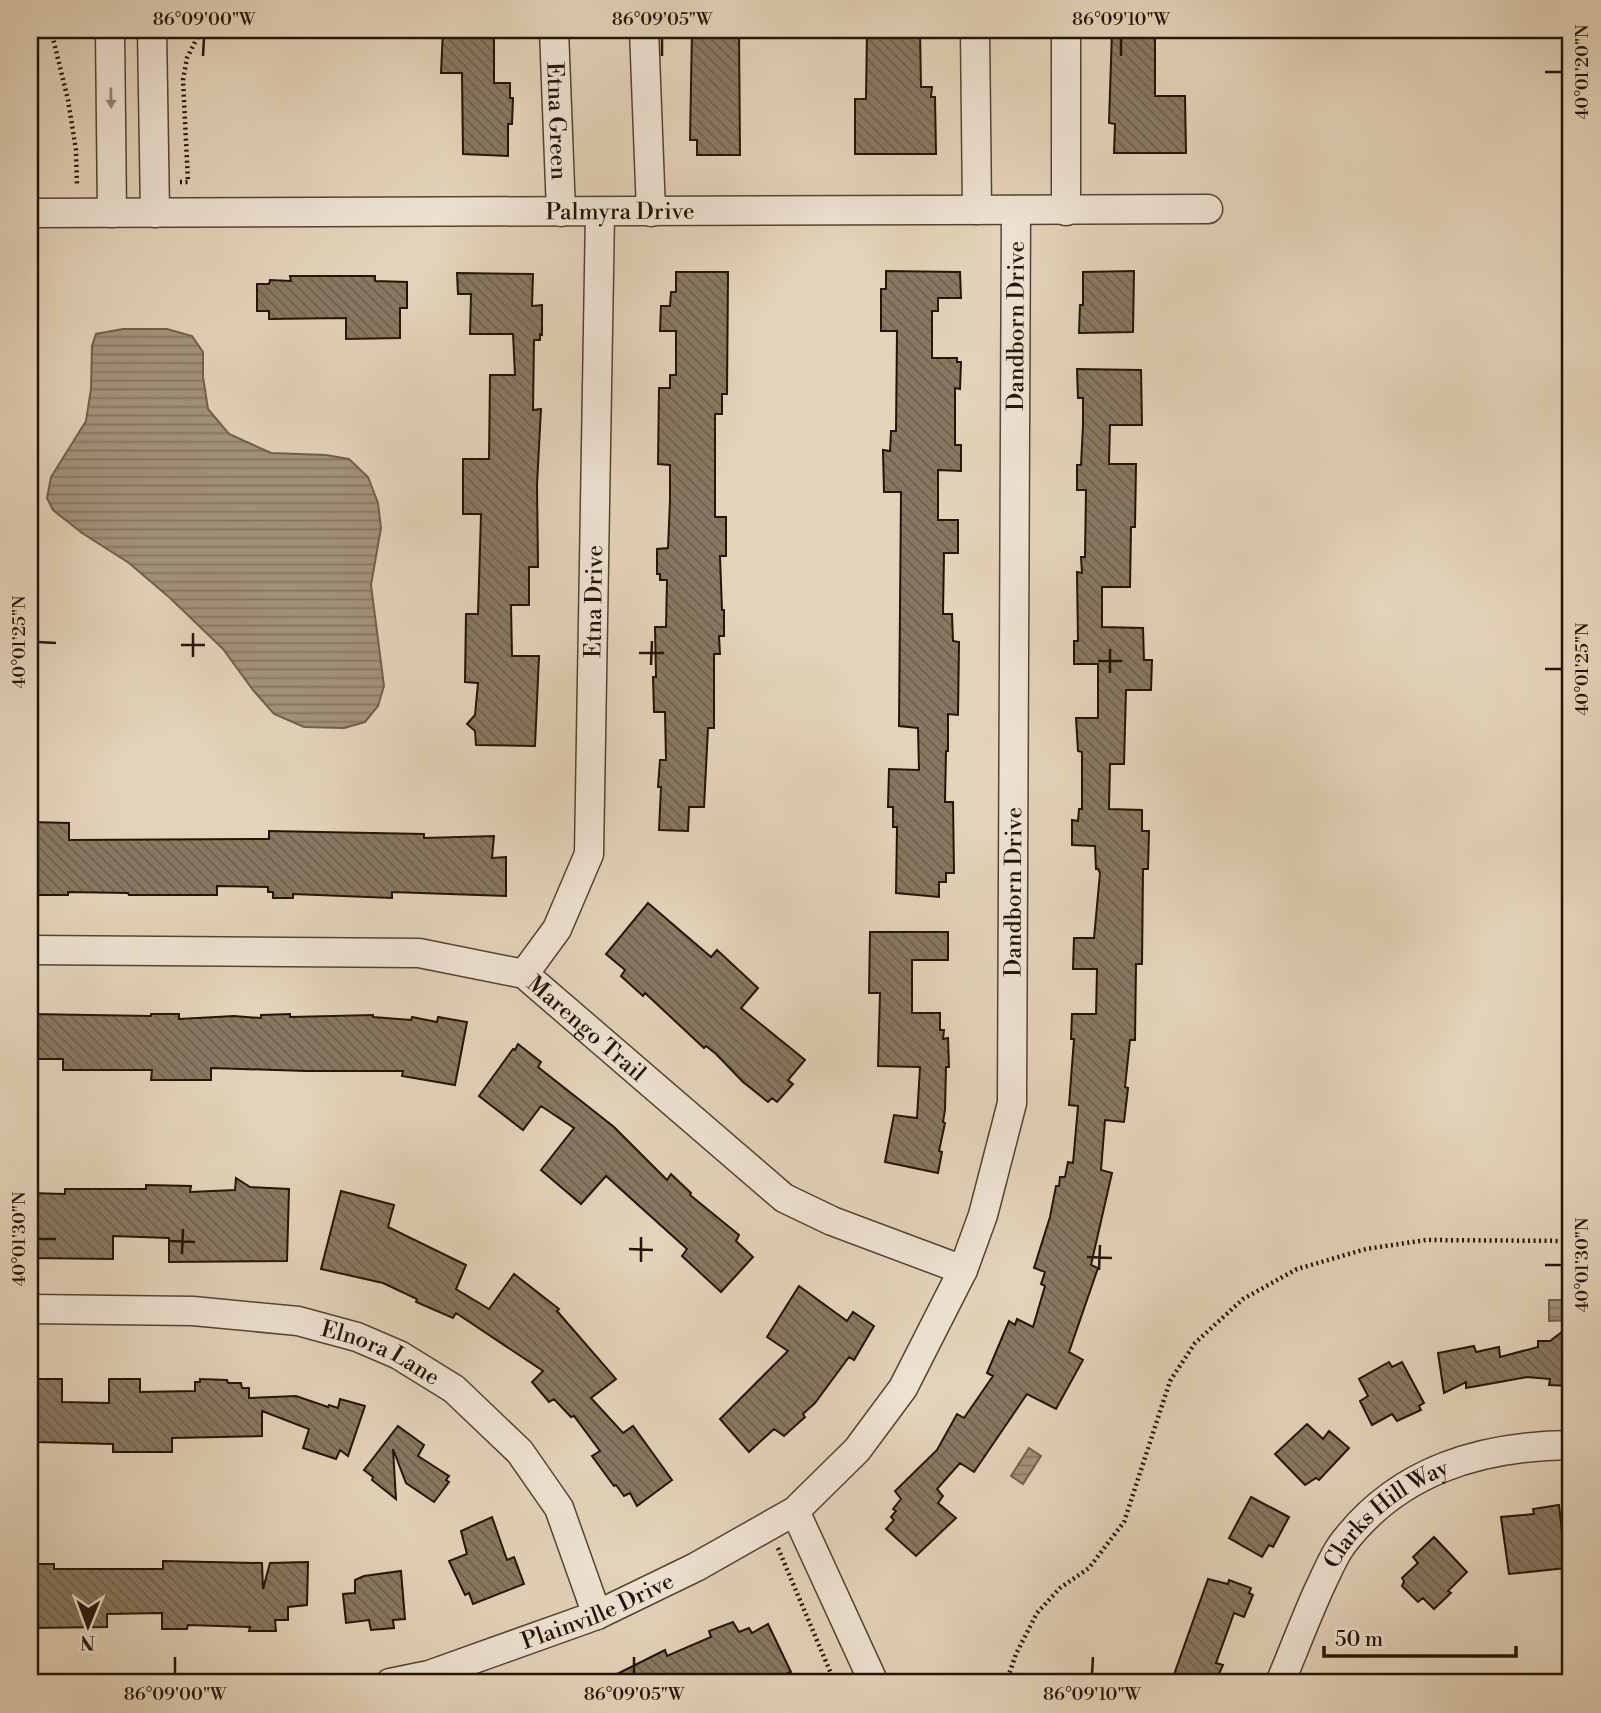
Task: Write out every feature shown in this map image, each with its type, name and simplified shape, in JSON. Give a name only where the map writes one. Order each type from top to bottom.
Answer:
[{"type":"street","points":[[110,30],[112,213]]},
{"type":"street","points":[[152,30],[155,213]]},
{"type":"street","name":"Etna Green","points":[[554,30],[561,212]]},
{"type":"street","points":[[645,30],[651,212]]},
{"type":"street","points":[[975,30],[977,210]]},
{"type":"street","points":[[1066,30],[1066,211]]},
{"type":"street","name":"Palmyra Drive","points":[[30,213],[1208,209]]},
{"type":"street","name":"Dandborn Drive","points":[[795,1511],[857,1450],[902,1388],[963,1270],[984,1215],[1012,1103],[1016,210]]},
{"type":"street","name":"Etna Drive","points":[[524,974],[557,929],[589,854],[600,213]]},
{"type":"street","name":"Marengo Trail","points":[[30,950],[419,953],[524,974],[784,1198],[832,1221],[963,1270]]},
{"type":"street","name":"Elnora Lane","points":[[30,1309],[193,1311],[298,1321],[357,1337],[399,1355],[454,1390],[520,1452],[559,1508],[597,1615]]},
{"type":"street","name":"Clarks Hill Way","points":[[1280,1683],[1339,1548],[1379,1507],[1416,1480],[1458,1461],[1518,1447],[1571,1446]]},
{"type":"street","points":[[795,1511],[874,1683]]},
{"type":"street","name":"Plainville Drive","points":[[390,1683],[429,1675],[597,1615],[696,1567],[795,1511]]},
{"type":"path","points":[[1006,1683],[1016,1654],[1037,1613],[1060,1588],[1089,1569],[1124,1522],[1170,1381],[1195,1343],[1243,1299],[1297,1269],[1366,1249],[1426,1240],[1571,1241]]},
{"type":"path","points":[[769,1525],[835,1683]]},
{"type":"shaded area","points":[[123,329],[167,329],[192,336],[203,352],[203,377],[208,409],[229,434],[271,453],[326,455],[349,459],[368,477],[378,503],[381,528],[371,585],[384,686],[378,706],[365,722],[344,728],[304,727],[274,714],[223,649],[170,598],[129,563],[82,533],[53,510],[47,498],[51,477],[86,421],[91,389],[92,346],[96,334]]},
{"type":"shaded area","points":[[1549,1300],[1571,1300],[1571,1320],[1549,1321]]},
{"type":"shaded area","points":[[1029,1448],[1041,1456],[1023,1484],[1011,1476]]},
{"type":"building","points":[[443,30],[494,30],[494,83],[510,83],[510,98],[513,98],[512,124],[508,124],[508,156],[463,154],[462,73],[441,73]]},
{"type":"building","points":[[692,30],[739,30],[740,155],[697,155],[697,140],[690,140]]},
{"type":"building","points":[[867,30],[920,30],[921,87],[932,87],[931,97],[935,97],[936,154],[855,154],[855,99],[866,99]]},
{"type":"building","points":[[1112,30],[1155,30],[1155,96],[1185,96],[1186,153],[1114,153],[1115,124],[1109,123]]},
{"type":"building","points":[[886,271],[960,272],[961,298],[938,298],[938,311],[932,311],[932,358],[957,358],[957,362],[961,362],[960,389],[955,388],[955,445],[961,445],[961,471],[938,470],[938,520],[958,520],[958,553],[944,553],[943,614],[952,614],[953,641],[959,642],[958,715],[948,714],[946,751],[945,802],[953,802],[954,873],[946,873],[946,882],[939,882],[939,897],[896,893],[897,827],[893,827],[893,807],[888,807],[889,769],[919,770],[918,728],[899,726],[901,492],[884,492],[883,450],[890,451],[891,431],[896,431],[897,331],[881,331],[881,289],[886,289]]},
{"type":"building","points":[[1134,271],[1133,332],[1079,333],[1080,305],[1083,305],[1083,272]]},
{"type":"building","points":[[676,272],[728,272],[727,394],[722,394],[722,414],[715,414],[715,517],[726,517],[726,556],[720,556],[724,636],[719,636],[720,654],[714,654],[714,728],[708,728],[704,807],[689,807],[688,831],[659,830],[660,760],[666,760],[665,712],[654,712],[653,677],[656,677],[655,627],[666,627],[667,580],[660,580],[660,574],[657,574],[657,549],[668,548],[670,500],[670,465],[658,464],[659,388],[670,388],[670,375],[676,375],[676,331],[660,331],[661,306],[670,306],[671,292],[676,292]]},
{"type":"building","points":[[457,273],[533,274],[532,306],[542,305],[542,335],[540,334],[540,340],[534,340],[533,410],[541,409],[537,485],[538,567],[529,567],[529,605],[511,605],[512,656],[539,656],[535,746],[476,745],[475,731],[467,724],[475,715],[478,683],[465,682],[466,614],[478,614],[481,514],[463,514],[463,459],[489,459],[490,375],[515,375],[513,334],[470,334],[471,294],[458,294]]},
{"type":"building","points":[[290,276],[375,276],[375,281],[407,282],[407,308],[400,308],[400,338],[346,339],[346,318],[269,319],[269,311],[257,311],[257,284],[269,284],[270,280],[291,281]]},
{"type":"building","points":[[1077,369],[1141,370],[1142,425],[1110,425],[1109,464],[1136,464],[1130,587],[1102,587],[1102,627],[1143,628],[1144,660],[1152,660],[1151,690],[1126,690],[1124,764],[1110,764],[1109,809],[1142,810],[1142,831],[1149,831],[1148,869],[1143,869],[1142,964],[1136,964],[1135,1040],[1130,1040],[1124,1122],[1105,1120],[1101,1170],[1112,1173],[1091,1265],[1098,1268],[1069,1352],[1083,1360],[1056,1409],[1027,1394],[974,1472],[960,1463],[937,1489],[943,1496],[938,1503],[956,1518],[916,1556],[886,1529],[894,1520],[891,1517],[896,1511],[893,1509],[901,1499],[895,1491],[937,1450],[957,1414],[964,1418],[993,1376],[987,1373],[1009,1321],[1015,1325],[1017,1319],[1033,1327],[1045,1286],[1041,1284],[1045,1272],[1034,1268],[1050,1217],[1056,1186],[1059,1186],[1060,1177],[1065,1177],[1068,1162],[1073,1163],[1078,1106],[1069,1105],[1074,1039],[1071,1039],[1072,1014],[1096,1014],[1097,969],[1073,969],[1074,938],[1094,938],[1100,873],[1096,869],[1095,846],[1072,845],[1072,820],[1078,821],[1079,809],[1082,809],[1082,752],[1078,751],[1076,718],[1098,718],[1098,664],[1074,664],[1074,641],[1078,641],[1077,572],[1082,573],[1081,557],[1085,557],[1086,490],[1077,490],[1077,465],[1081,465],[1083,398],[1078,398]]},
{"type":"building","points":[[30,822],[69,823],[69,840],[269,839],[269,831],[424,834],[424,838],[494,836],[492,858],[506,857],[506,896],[392,892],[392,898],[293,894],[293,898],[273,898],[273,892],[268,892],[268,887],[217,886],[217,895],[68,892],[68,895],[38,895],[38,890],[30,890]]},
{"type":"building","points":[[648,903],[711,957],[717,950],[758,988],[741,1008],[805,1060],[788,1080],[793,1084],[777,1102],[772,1098],[768,1102],[645,993],[643,996],[621,976],[625,970],[606,954]]},
{"type":"building","points":[[870,932],[948,932],[948,960],[912,960],[912,1013],[940,1013],[940,1030],[944,1030],[943,1039],[948,1038],[945,1123],[938,1173],[885,1162],[894,1115],[917,1118],[920,1067],[878,1066],[880,993],[869,993]]},
{"type":"building","points":[[30,1014],[179,1014],[179,1019],[234,1016],[261,1018],[261,1015],[290,1014],[290,1017],[373,1015],[411,1020],[412,1017],[437,1022],[438,1017],[467,1022],[455,1085],[402,1076],[403,1071],[211,1068],[211,1080],[151,1080],[152,1070],[63,1070],[63,1059],[30,1059]]},
{"type":"building","points":[[518,1044],[541,1062],[538,1067],[614,1127],[667,1180],[671,1174],[690,1195],[739,1235],[736,1241],[753,1257],[721,1292],[682,1256],[687,1249],[606,1176],[581,1204],[541,1170],[574,1128],[541,1106],[523,1130],[479,1096]]},
{"type":"building","points":[[236,1178],[250,1187],[289,1189],[287,1261],[169,1262],[169,1238],[113,1236],[113,1259],[30,1258],[30,1193],[65,1194],[65,1189],[146,1189],[146,1185],[191,1186],[190,1192],[235,1190]]},
{"type":"building","points":[[341,1191],[394,1205],[388,1227],[466,1265],[456,1289],[489,1309],[514,1274],[559,1309],[557,1311],[616,1379],[591,1398],[623,1433],[633,1426],[672,1480],[637,1506],[630,1493],[624,1496],[616,1485],[614,1486],[592,1456],[600,1451],[574,1416],[571,1417],[554,1399],[549,1402],[532,1382],[543,1371],[456,1313],[453,1318],[416,1302],[417,1299],[383,1283],[321,1269]]},
{"type":"building","points":[[799,1286],[847,1321],[853,1312],[874,1326],[854,1360],[849,1357],[815,1403],[803,1414],[805,1417],[784,1436],[774,1429],[749,1452],[720,1419],[788,1351],[767,1337]]},
{"type":"building","points":[[1571,1325],[1571,1386],[1549,1385],[1550,1379],[1527,1377],[1466,1388],[1466,1382],[1444,1393],[1438,1353],[1474,1346],[1476,1352],[1499,1347],[1500,1357],[1538,1347],[1538,1341],[1550,1341]]},
{"type":"building","points":[[1389,1362],[1392,1367],[1402,1362],[1424,1403],[1419,1406],[1421,1410],[1397,1421],[1392,1414],[1372,1425],[1360,1401],[1368,1396],[1359,1379]]},
{"type":"building","points":[[62,1379],[62,1402],[109,1403],[109,1379],[140,1379],[140,1392],[195,1391],[195,1382],[200,1382],[200,1379],[241,1383],[242,1388],[249,1388],[249,1398],[296,1396],[338,1408],[340,1399],[365,1406],[348,1456],[340,1450],[336,1459],[303,1448],[309,1429],[262,1411],[262,1436],[172,1438],[172,1452],[113,1452],[113,1444],[36,1442],[36,1406],[30,1406],[30,1381]]},
{"type":"building","points":[[1307,1424],[1323,1439],[1329,1431],[1349,1448],[1319,1480],[1316,1478],[1305,1485],[1275,1454]]},
{"type":"building","points":[[398,1426],[424,1445],[418,1456],[449,1476],[446,1480],[449,1482],[434,1502],[406,1483],[393,1449],[396,1499],[364,1470]]},
{"type":"building","points":[[1251,1497],[1289,1517],[1273,1547],[1269,1545],[1262,1557],[1229,1538]]},
{"type":"building","points":[[1559,1505],[1566,1568],[1509,1574],[1501,1517],[1534,1514],[1533,1509]]},
{"type":"building","points":[[492,1517],[507,1560],[514,1557],[524,1584],[473,1604],[469,1593],[465,1595],[449,1561],[467,1554],[461,1531]]},
{"type":"building","points":[[1434,1537],[1467,1572],[1434,1609],[1423,1598],[1418,1602],[1402,1586],[1402,1578],[1418,1563],[1413,1557]]},
{"type":"building","points":[[163,1561],[262,1563],[263,1589],[270,1563],[308,1562],[307,1605],[288,1607],[288,1620],[275,1620],[276,1631],[249,1631],[250,1627],[188,1625],[187,1629],[162,1629],[162,1613],[107,1614],[107,1627],[30,1628],[30,1564],[54,1564],[54,1569],[163,1569]]},
{"type":"building","points":[[401,1571],[405,1619],[393,1620],[394,1628],[371,1630],[369,1620],[346,1623],[343,1594],[355,1593],[355,1580],[364,1576]]},
{"type":"building","points":[[1208,1579],[1228,1584],[1229,1580],[1251,1588],[1249,1593],[1253,1595],[1244,1617],[1234,1613],[1216,1663],[1223,1665],[1215,1683],[1171,1683]]},
{"type":"building","points":[[733,1622],[739,1632],[749,1628],[752,1633],[768,1624],[791,1672],[764,1683],[599,1683],[665,1650],[667,1656],[711,1637],[709,1631]]}]
